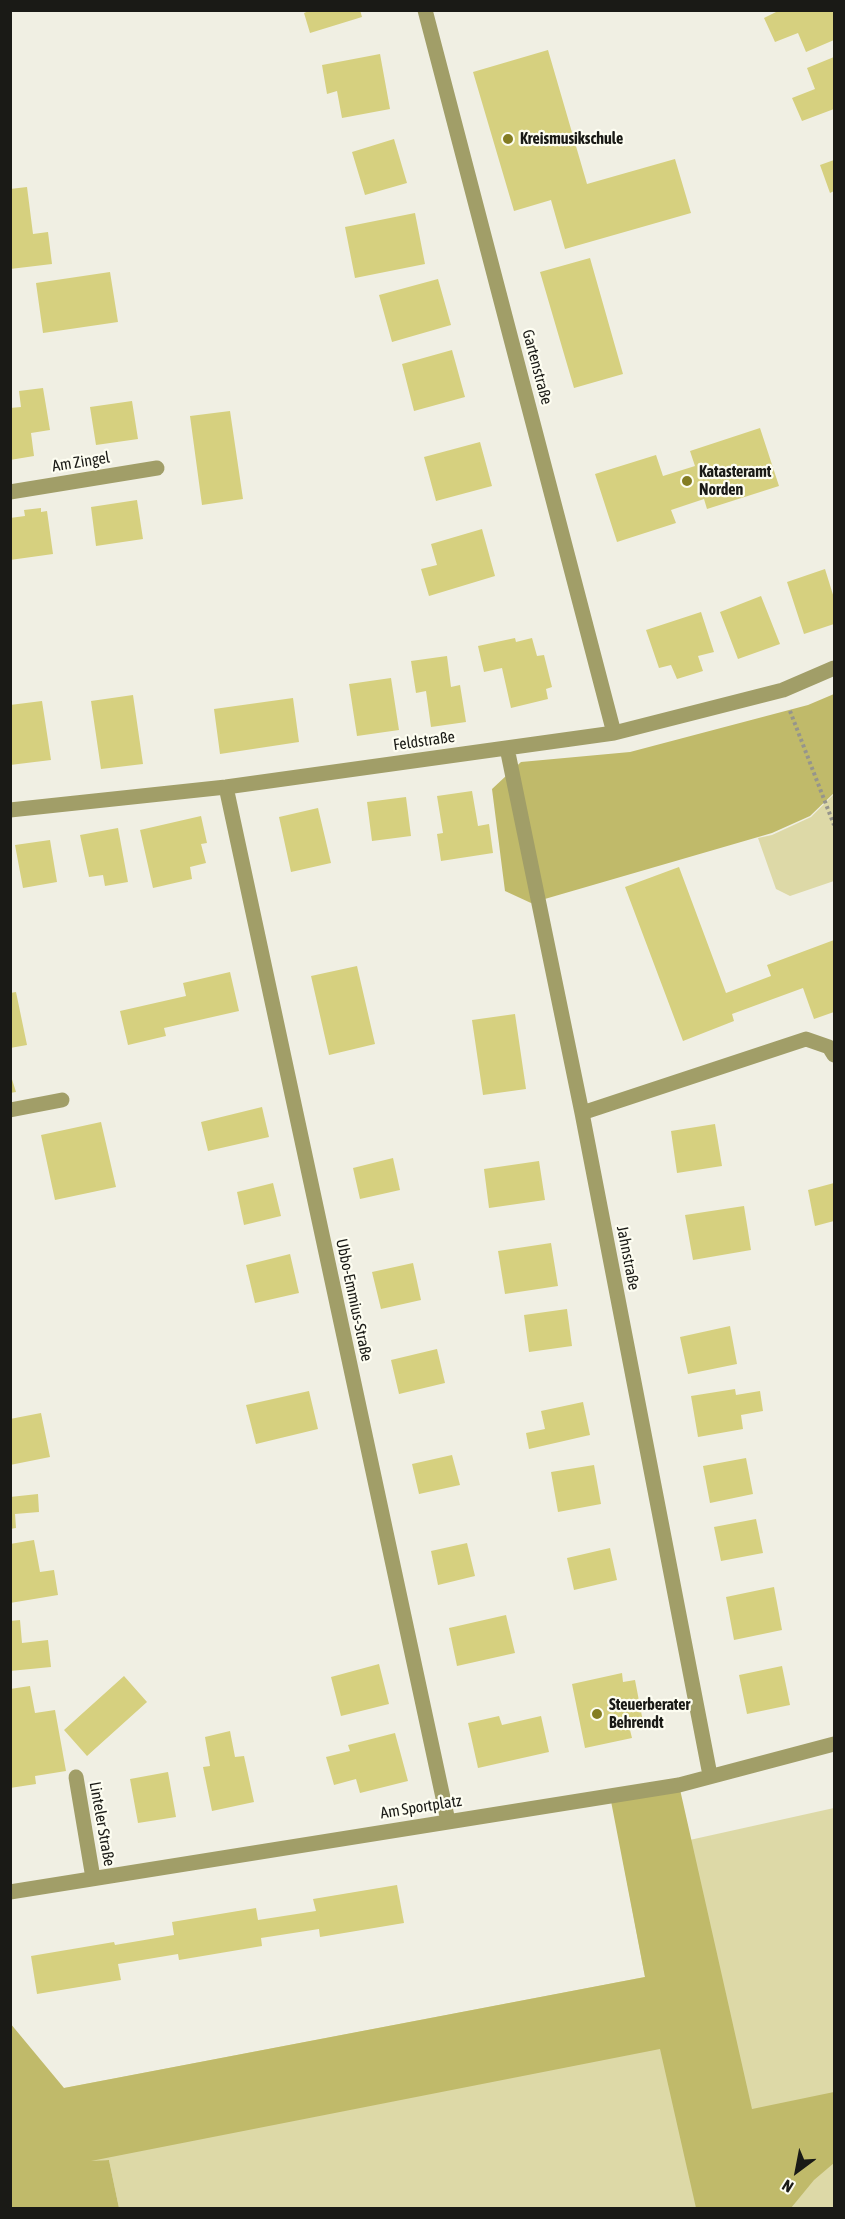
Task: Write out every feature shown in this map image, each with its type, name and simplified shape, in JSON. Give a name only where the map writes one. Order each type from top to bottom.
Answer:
[{"type":"street","name":"Gartenstraße","points":[[425,10],[614,733]]},
{"type":"street","name":"Am Zingel","points":[[10,492],[157,468]]},
{"type":"street","name":"Feldstraße","points":[[10,810],[225,787],[614,733],[783,690],[834,668]]},
{"type":"street","name":"Jahnstraße","points":[[507,748],[582,1113],[711,1775]]},
{"type":"street","name":"Ubbo-Emmius-Straße","points":[[225,787],[448,1821]]},
{"type":"street","points":[[582,1113],[806,1039],[829,1047],[834,1055]]},
{"type":"street","points":[[10,1110],[62,1100]]},
{"type":"street","name":"Am Sportplatz","points":[[10,1892],[679,1785],[834,1744]]},
{"type":"street","name":"Linteler Straße","points":[[76,1777],[93,1878]]},
{"type":"path","points":[[783,690],[834,825]]},
{"type":"shaded area","points":[[834,694],[834,793],[810,816],[772,833],[531,903],[505,891],[492,789],[521,762],[630,752],[808,705]]},
{"type":"shaded area","points":[[834,794],[834,881],[790,896],[776,889],[758,838],[772,835],[811,817]]},
{"type":"shaded area","points":[[679,1785],[752,2109],[834,2092],[834,2163],[814,2180],[791,2208],[696,2208],[660,2049],[91,2161],[109,2160],[119,2208],[11,2208],[10,2023],[64,2088],[645,1977],[610,1796]]},
{"type":"shaded area","points":[[834,1808],[834,2208],[119,2208],[109,2160],[80,2163],[64,2088],[645,1977],[622,1855]]},
{"type":"building","points":[[311,10],[360,10],[362,17],[310,33],[304,13]]},
{"type":"building","points":[[780,10],[834,10],[834,40],[806,52],[798,33],[775,42],[764,18]]},
{"type":"building","points":[[548,50],[587,184],[675,159],[691,213],[565,249],[551,200],[514,211],[473,72]]},
{"type":"building","points":[[380,54],[390,109],[342,118],[337,91],[327,94],[322,65]]},
{"type":"building","points":[[834,57],[834,109],[802,121],[792,98],[815,89],[807,68]]},
{"type":"building","points":[[394,139],[407,183],[365,195],[352,152]]},
{"type":"building","points":[[834,160],[834,191],[830,193],[820,165]]},
{"type":"building","points":[[27,187],[33,234],[48,232],[52,264],[10,269],[10,189]]},
{"type":"building","points":[[415,213],[425,264],[355,278],[345,227]]},
{"type":"building","points":[[590,258],[623,374],[574,388],[540,272]]},
{"type":"building","points":[[110,272],[118,322],[43,333],[36,283]]},
{"type":"building","points":[[438,279],[451,325],[392,342],[379,295]]},
{"type":"building","points":[[452,350],[465,397],[414,411],[402,364]]},
{"type":"building","points":[[43,388],[50,430],[31,433],[34,456],[10,460],[10,408],[21,407],[19,391]]},
{"type":"building","points":[[132,401],[138,439],[96,445],[90,407]]},
{"type":"building","points":[[230,411],[243,499],[202,505],[190,416]]},
{"type":"building","name":"Katasteramt Norden","points":[[760,428],[779,486],[707,509],[704,499],[671,510],[676,523],[617,542],[595,474],[656,455],[663,476],[695,466],[690,451]]},
{"type":"building","points":[[480,442],[492,486],[436,501],[424,457]]},
{"type":"building","points":[[137,500],[143,539],[96,546],[91,507]]},
{"type":"building","points":[[41,508],[41,512],[47,511],[53,554],[10,560],[10,518],[25,516],[24,510]]},
{"type":"building","points":[[482,529],[495,576],[429,596],[421,569],[437,565],[431,544]]},
{"type":"building","points":[[825,569],[834,598],[834,624],[804,634],[787,582]]},
{"type":"building","points":[[761,596],[780,644],[738,659],[720,612]]},
{"type":"building","points":[[701,612],[714,652],[698,656],[703,671],[677,679],[671,665],[659,668],[646,630]]},
{"type":"building","points":[[515,638],[516,642],[532,638],[537,656],[544,655],[552,687],[546,689],[548,699],[511,708],[502,668],[484,672],[478,646]]},
{"type":"building","points":[[447,656],[451,687],[460,685],[466,722],[431,727],[426,691],[416,693],[411,661]]},
{"type":"building","points":[[391,678],[399,730],[357,736],[349,684]]},
{"type":"building","points":[[133,695],[143,764],[101,769],[91,701]]},
{"type":"building","points":[[293,698],[299,742],[220,754],[214,709]]},
{"type":"building","points":[[42,701],[51,760],[10,765],[10,705]]},
{"type":"building","points":[[472,791],[478,826],[489,824],[493,853],[441,861],[437,834],[443,833],[437,796]]},
{"type":"building","points":[[406,797],[411,836],[372,841],[367,802]]},
{"type":"building","points":[[318,808],[331,863],[291,872],[279,817]]},
{"type":"building","points":[[201,816],[207,843],[201,844],[206,863],[190,867],[192,879],[153,888],[140,830]]},
{"type":"building","points":[[118,828],[128,882],[105,886],[103,875],[89,877],[80,835]]},
{"type":"building","points":[[50,840],[57,882],[23,888],[15,845]]},
{"type":"building","points":[[679,867],[726,993],[771,976],[767,965],[834,940],[834,1012],[814,1019],[803,988],[732,1014],[734,1021],[683,1041],[625,887]]},
{"type":"building","points":[[357,966],[375,1044],[329,1055],[311,976]]},
{"type":"building","points":[[230,972],[239,1011],[164,1028],[166,1036],[128,1045],[120,1011],[186,996],[183,983]]},
{"type":"building","points":[[16,992],[27,1045],[10,1048],[10,993]]},
{"type":"building","points":[[515,1014],[526,1089],[483,1095],[472,1020]]},
{"type":"building","points":[[10,1073],[16,1092],[10,1093]]},
{"type":"building","points":[[262,1107],[269,1137],[208,1151],[201,1122]]},
{"type":"building","points":[[101,1122],[116,1187],[55,1200],[41,1135]]},
{"type":"building","points":[[715,1124],[722,1166],[677,1173],[671,1131]]},
{"type":"building","points":[[393,1158],[400,1190],[360,1199],[353,1168]]},
{"type":"building","points":[[539,1161],[545,1200],[489,1208],[484,1169]]},
{"type":"building","points":[[273,1183],[281,1216],[244,1225],[237,1192]]},
{"type":"building","points":[[834,1183],[834,1221],[815,1226],[808,1190]]},
{"type":"building","points":[[744,1206],[751,1250],[693,1260],[685,1215]]},
{"type":"building","points":[[551,1243],[558,1286],[505,1294],[498,1251]]},
{"type":"building","points":[[290,1254],[299,1293],[255,1303],[246,1265]]},
{"type":"building","points":[[413,1263],[421,1300],[381,1309],[372,1272]]},
{"type":"building","points":[[567,1309],[572,1346],[529,1352],[524,1315]]},
{"type":"building","points":[[730,1326],[737,1364],[688,1374],[680,1337]]},
{"type":"building","points":[[437,1349],[445,1383],[399,1394],[391,1360]]},
{"type":"building","points":[[735,1389],[736,1395],[760,1391],[763,1411],[741,1415],[743,1429],[698,1437],[691,1396]]},
{"type":"building","points":[[309,1391],[318,1429],[256,1444],[246,1405]]},
{"type":"building","points":[[583,1402],[590,1435],[529,1449],[526,1433],[545,1429],[541,1411]]},
{"type":"building","points":[[41,1413],[50,1457],[10,1465],[10,1419]]},
{"type":"building","points":[[452,1455],[460,1485],[419,1494],[412,1464]]},
{"type":"building","points":[[746,1458],[753,1494],[710,1503],[703,1466]]},
{"type":"building","points":[[594,1465],[601,1504],[558,1512],[551,1472]]},
{"type":"building","points":[[38,1494],[39,1512],[15,1514],[16,1528],[10,1529],[10,1497]]},
{"type":"building","points":[[756,1519],[763,1553],[721,1561],[714,1527]]},
{"type":"building","points":[[34,1540],[40,1572],[54,1570],[58,1595],[10,1603],[10,1544]]},
{"type":"building","points":[[467,1543],[475,1576],[438,1585],[431,1551]]},
{"type":"building","points":[[610,1548],[617,1580],[574,1590],[567,1558]]},
{"type":"building","points":[[774,1587],[782,1630],[734,1640],[726,1597]]},
{"type":"building","points":[[506,1615],[515,1653],[457,1666],[449,1628]]},
{"type":"building","points":[[20,1620],[22,1643],[48,1640],[51,1667],[10,1671],[10,1621]]},
{"type":"building","points":[[379,1664],[389,1704],[341,1716],[331,1677]]},
{"type":"building","points":[[782,1666],[790,1705],[747,1714],[739,1675]]},
{"type":"building","points":[[622,1673],[623,1682],[635,1680],[644,1727],[630,1730],[632,1738],[585,1748],[572,1684]]},
{"type":"building","points":[[124,1676],[147,1702],[87,1756],[64,1730]]},
{"type":"building","points":[[30,1686],[35,1713],[55,1710],[66,1771],[35,1776],[36,1784],[10,1788],[10,1689]]},
{"type":"building","points":[[499,1716],[502,1725],[541,1716],[549,1752],[478,1768],[468,1723]]},
{"type":"building","points":[[230,1731],[235,1757],[244,1756],[254,1802],[212,1811],[203,1767],[210,1766],[205,1737]]},
{"type":"building","points":[[395,1733],[408,1781],[360,1793],[356,1779],[334,1785],[326,1757],[350,1751],[348,1745]]},
{"type":"building","points":[[168,1772],[176,1817],[138,1823],[130,1779]]},
{"type":"building","points":[[397,1885],[404,1923],[320,1937],[319,1929],[261,1938],[262,1946],[179,1960],[178,1954],[118,1964],[121,1980],[37,1994],[31,1956],[174,1935],[172,1922],[256,1908],[258,1920],[316,1911],[313,1899]]},
{"type":"place","name":"Kreismusikschule","points":[[508,139]]},
{"type":"place","name":"Katasteramt Norden","points":[[687,481]]},
{"type":"place","name":"Steuerberater Behrendt","points":[[597,1714]]}]
